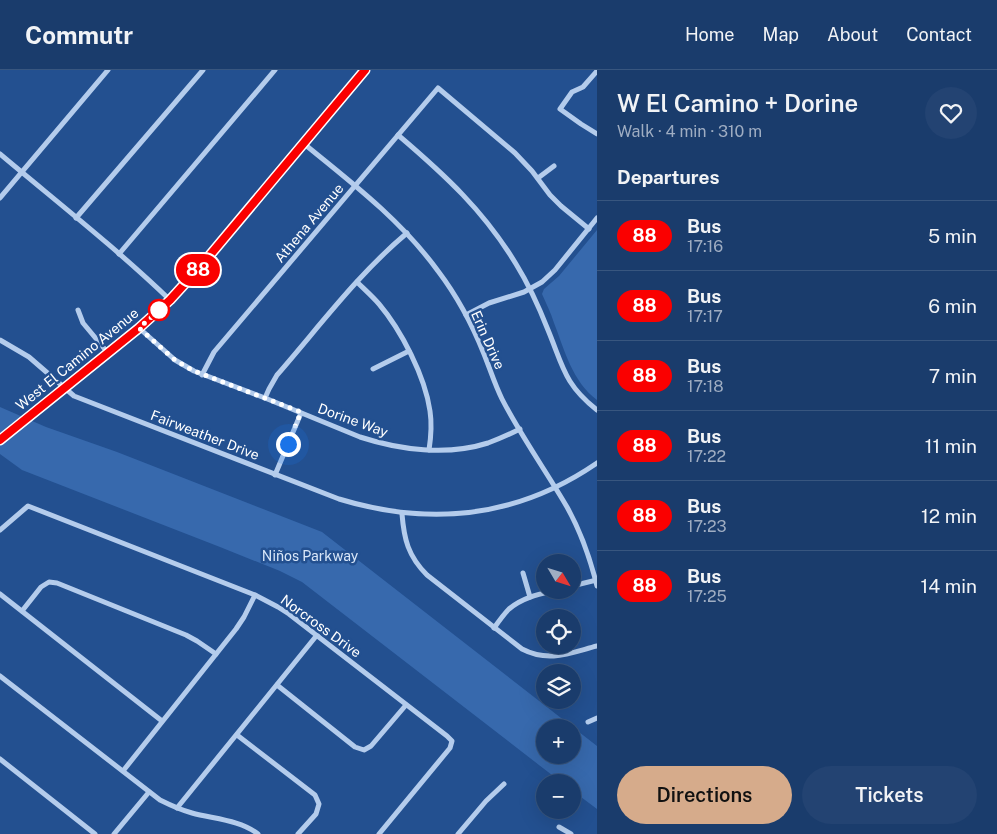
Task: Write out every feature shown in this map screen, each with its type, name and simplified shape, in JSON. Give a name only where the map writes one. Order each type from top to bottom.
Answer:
[{"type":"main road","name":"West El Camino Avenue","points":[[0,440],[139,328],[170,300],[200,267],[365,70]]},
{"type":"street","points":[[0,198],[108,70]]},
{"type":"street","points":[[76,218],[203,70]]},
{"type":"street","points":[[119,254],[275,70]]},
{"type":"street","points":[[597,70],[583,87],[572,92],[560,109],[597,134]]},
{"type":"street","name":"Athena Avenue","points":[[202,375],[214,352],[438,88],[515,153],[538,178]]},
{"type":"street","points":[[398,135],[458,189],[500,240],[530,290],[549,330],[564,372],[574,389],[597,410]]},
{"type":"street","name":"Erin Drive","points":[[303,143],[377,204],[407,233],[438,270],[466,315],[482,348],[502,398],[576,523],[596,582]]},
{"type":"street","points":[[0,154],[152,282],[170,300]]},
{"type":"street","points":[[554,166],[538,178],[550,195],[589,229]]},
{"type":"street","points":[[466,315],[488,303],[530,290],[542,282],[555,270],[597,218]]},
{"type":"street","points":[[265,398],[278,375],[357,282],[387,250],[407,233]]},
{"type":"street","points":[[357,282],[386,313],[409,351],[418,371],[429,402],[431,421],[429,450]]},
{"type":"street","points":[[78,310],[83,323],[108,353]]},
{"type":"street","name":"Dorine Way","points":[[139,328],[175,360],[202,375],[375,442],[429,450],[446,450],[473,447],[520,429]]},
{"type":"street","name":"Fairweather Drive","points":[[1,341],[29,357],[74,396],[275,475],[339,499],[377,510],[402,514],[441,515],[476,512],[533,497],[556,487],[597,463]]},
{"type":"street","points":[[373,369],[409,351]]},
{"type":"street","points":[[275,475],[301,412]]},
{"type":"street","name":"Norcross Drive","points":[[0,530],[28,506],[255,595],[289,614],[447,736],[452,741],[450,748],[379,834]]},
{"type":"street","points":[[402,514],[406,544],[422,570],[522,649],[550,657],[597,646]]},
{"type":"street","points":[[523,572],[530,597]]},
{"type":"street","points":[[22,611],[41,587],[48,582],[56,583],[186,635],[216,654]]},
{"type":"street","points":[[581,584],[596,582]]},
{"type":"street","points":[[0,594],[162,721]]},
{"type":"street","points":[[123,771],[244,617],[255,595]]},
{"type":"street","points":[[494,628],[510,608],[518,602],[536,595]]},
{"type":"street","points":[[177,808],[317,636]]},
{"type":"street","points":[[0,676],[160,800],[191,813],[244,826],[258,834]]},
{"type":"street","points":[[277,685],[356,747],[364,750],[371,746],[406,704]]},
{"type":"street","points":[[588,722],[597,718]]},
{"type":"street","points":[[237,735],[315,796],[319,804],[316,814],[298,834]]},
{"type":"street","points":[[0,760],[95,834]]},
{"type":"street","points":[[458,834],[504,784]]},
{"type":"street","points":[[114,834],[149,792]]},
{"type":"street","points":[[558,826],[571,834]]},
{"type":"green space","points":[[597,230],[597,400],[575,375],[542,294],[544,289],[559,276]]},
{"type":"green space","name":"Niños Parkway","points":[[0,407],[46,427],[117,452],[322,532],[536,699],[536,709],[549,709],[562,719],[536,719],[536,763],[302,582],[220,547],[22,470],[0,454]]},
{"type":"green space","name":"Niños Parkway","points":[[581,734],[597,746],[597,809],[581,797],[581,774],[551,774],[538,764],[581,764]]},
{"type":"bus line","name":"88","points":[[0,440],[139,328],[170,300],[200,267],[365,70]]},
{"type":"route","points":[[159,310],[162,308],[139,328],[175,360],[194,371],[301,412],[288,444]]}]
